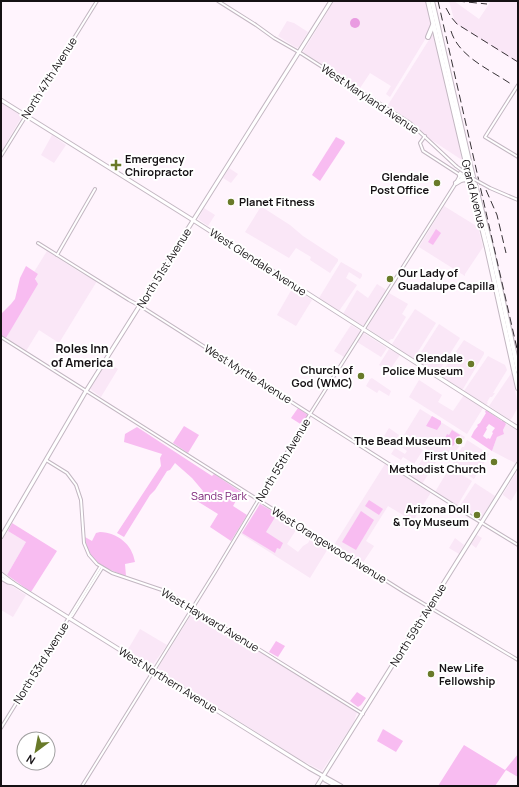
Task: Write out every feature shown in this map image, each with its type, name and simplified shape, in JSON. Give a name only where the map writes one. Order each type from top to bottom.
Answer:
[{"type":"highway","points":[[428,1],[434,23],[433,30],[428,37],[432,34],[439,39]]},
{"type":"highway","name":"Grand Avenue","points":[[432,1],[449,90],[487,248],[518,388]]},
{"type":"highway","name":"Grand Avenue","points":[[433,30],[439,39],[455,100],[491,247],[518,370]]},
{"type":"highway","points":[[449,90],[451,91],[453,99],[455,100]]},
{"type":"highway","points":[[459,133],[464,166],[460,175],[466,179],[472,187]]},
{"type":"highway","points":[[456,183],[466,179]]},
{"type":"main road","name":"North 51st Avenue","points":[[1,537],[86,391],[331,1]]},
{"type":"main road","name":"West Glendale Avenue","points":[[1,100],[517,426]]},
{"type":"main road","name":"North 59th Avenue","points":[[317,786],[518,464]]},
{"type":"main road","name":"West Northern Avenue","points":[[1,574],[153,671],[341,786]]},
{"type":"main road","name":"West Northern Avenue","points":[[1,578],[13,583]]},
{"type":"main road","name":"West Northern Avenue","points":[[323,776],[325,780],[336,786]]},
{"type":"street","name":"North 47th Avenue","points":[[1,156],[97,1]]},
{"type":"street","name":"West Maryland Avenue","points":[[218,1],[410,123],[472,178],[518,200]]},
{"type":"street","points":[[518,85],[485,137],[518,157]]},
{"type":"street","points":[[425,136],[421,141],[420,146],[424,153],[460,175]]},
{"type":"street","name":"North 55th Avenue","points":[[82,786],[193,608],[310,414],[460,175]]},
{"type":"street","points":[[57,255],[95,190]]},
{"type":"street","name":"West Myrtle Avenue","points":[[38,243],[518,545]]},
{"type":"street","name":"West Orangewood Avenue","points":[[1,337],[429,607],[518,660]]},
{"type":"street","name":"West Hayward Avenue","points":[[46,460],[67,473],[76,485],[80,496],[84,543],[89,555],[101,567],[112,573],[162,590],[363,714]]},
{"type":"street","name":"North 53rd Avenue","points":[[1,728],[69,618],[72,616],[101,567]]},
{"type":"shaded area","points":[[334,1],[427,1],[432,28],[390,97],[386,94],[391,86],[370,73],[360,88],[303,52]]},
{"type":"shaded area","points":[[449,1],[454,1],[479,19],[491,1],[518,1],[518,63],[455,23]]},
{"type":"shaded area","points":[[353,18],[357,18],[360,23],[357,28],[353,28],[350,25],[350,21]]},
{"type":"shaded area","points":[[287,21],[294,23],[308,32],[298,48],[278,36]]},
{"type":"shaded area","points":[[432,35],[434,35],[436,40],[454,116],[462,160],[430,139],[414,124],[388,105]]},
{"type":"shaded area","points":[[1,103],[20,115],[21,118],[1,152]]},
{"type":"shaded area","points":[[52,135],[66,145],[54,163],[41,155]]},
{"type":"shaded area","points":[[229,168],[238,174],[231,183],[223,178]]},
{"type":"shaded area","points":[[444,206],[478,227],[483,247],[465,276],[419,247]]},
{"type":"shaded area","points":[[262,207],[338,259],[330,273],[310,260],[311,257],[296,248],[289,258],[245,232]]},
{"type":"shaded area","points":[[204,208],[215,215],[208,226],[198,219]]},
{"type":"shaded area","points":[[47,251],[81,273],[97,281],[59,343],[39,330],[26,351],[6,339],[38,274],[34,272]]},
{"type":"shaded area","points":[[341,262],[362,274],[362,276],[360,279],[349,272],[346,278],[357,285],[339,311],[319,298]]},
{"type":"shaded area","points":[[377,284],[386,291],[364,325],[343,314],[357,290],[368,298]]},
{"type":"shaded area","points":[[293,287],[312,300],[296,326],[277,315]]},
{"type":"shaded area","points":[[389,293],[408,304],[402,314],[406,317],[393,339],[389,341],[390,343],[367,328]]},
{"type":"shaded area","points":[[415,309],[436,323],[413,359],[392,344]]},
{"type":"shaded area","points":[[439,324],[460,338],[437,374],[416,360]]},
{"type":"shaded area","points":[[351,325],[387,348],[381,357],[354,340],[344,357],[334,351]]},
{"type":"shaded area","points":[[464,340],[484,352],[484,354],[463,389],[461,389],[440,375]]},
{"type":"shaded area","points":[[389,349],[400,355],[389,371],[379,365]]},
{"type":"shaded area","points":[[488,356],[505,365],[507,370],[493,393],[495,393],[492,397],[490,397],[486,405],[464,391]]},
{"type":"shaded area","points":[[107,362],[118,369],[101,397],[90,389]]},
{"type":"shaded area","points":[[512,372],[518,407],[510,420],[489,406]]},
{"type":"shaded area","points":[[372,378],[391,391],[389,396],[379,390],[377,393],[366,386]]},
{"type":"shaded area","points":[[419,380],[442,395],[438,402],[453,411],[464,395],[483,408],[467,434],[409,397]]},
{"type":"shaded area","points":[[420,409],[465,437],[449,462],[411,440],[406,434],[405,436],[404,435]]},
{"type":"shaded area","points":[[506,424],[518,430],[518,459],[515,463],[492,451],[497,437],[504,433],[503,430]]},
{"type":"shaded area","points":[[389,428],[399,435],[394,442],[384,436]]},
{"type":"shaded area","points":[[402,437],[423,450],[414,464],[403,457],[401,460],[391,454],[395,448],[405,454],[407,451],[397,444]]},
{"type":"shaded area","points":[[467,440],[489,454],[474,479],[452,465]]},
{"type":"shaded area","points":[[425,452],[438,459],[422,484],[410,476],[425,455]]},
{"type":"shaded area","points":[[385,464],[430,492],[430,494],[413,521],[388,506],[366,541],[374,546],[362,564],[334,545]]},
{"type":"shaded area","points":[[450,467],[472,481],[457,506],[435,492]]},
{"type":"shaded area","points":[[518,470],[518,489],[511,501],[503,494]]},
{"type":"shaded area","points":[[475,483],[495,496],[480,520],[459,507]]},
{"type":"shaded area","points":[[260,504],[298,527],[287,544],[298,552],[308,543],[312,536],[329,547],[310,578],[241,534]]},
{"type":"shaded area","points":[[8,531],[26,542],[7,575],[1,572],[1,542]]},
{"type":"shaded area","points":[[477,535],[482,538],[476,548],[471,544]]},
{"type":"shaded area","points":[[455,538],[464,545],[459,554],[449,548]]},
{"type":"shaded area","points":[[1,579],[26,595],[13,617],[1,610]]},
{"type":"shaded area","points":[[195,611],[357,712],[354,722],[322,771],[299,759],[158,670]]},
{"type":"shaded area","points":[[140,629],[167,645],[152,666],[127,651]]},
{"type":"green space","points":[[336,137],[345,143],[320,181],[312,175]]},
{"type":"green space","points":[[436,229],[441,233],[433,245],[428,242]]},
{"type":"green space","points":[[26,266],[38,274],[35,279],[38,284],[6,338],[1,335],[1,314],[15,299],[20,278]]},
{"type":"green space","points":[[298,408],[308,415],[302,425],[291,418]]},
{"type":"green space","points":[[486,410],[502,421],[503,420],[506,424],[503,430],[504,434],[497,437],[492,451],[471,437],[478,426],[477,425],[486,413]],"holes":[[[489,424],[495,428],[490,439],[483,436]]]},
{"type":"green space","points":[[432,416],[441,421],[441,424],[437,430],[426,426]]},
{"type":"green space","points":[[184,426],[199,435],[188,453],[173,443]]},
{"type":"green space","name":"Sands Park","points":[[137,427],[212,476],[214,474],[241,492],[233,506],[247,515],[231,541],[210,527],[218,514],[197,501],[203,491],[192,478],[175,463],[170,470],[167,471],[150,495],[124,537],[117,533],[161,466],[160,458],[162,454],[124,442],[125,434]]},
{"type":"green space","points":[[452,430],[460,435],[453,446],[444,440],[447,434],[449,435]]},
{"type":"green space","points":[[369,500],[383,509],[379,515],[365,506]]},
{"type":"green space","points":[[260,504],[277,514],[266,532],[283,543],[280,549],[277,548],[275,553],[242,533]]},
{"type":"green space","points":[[361,511],[374,520],[356,550],[342,542]]},
{"type":"green space","points":[[12,523],[57,551],[31,592],[7,575],[26,542],[8,531]]},
{"type":"green space","points":[[100,532],[118,537],[131,550],[135,562],[125,564],[126,576],[105,567],[89,552],[85,537],[92,541],[96,533]]},
{"type":"green space","points":[[276,641],[285,646],[278,657],[269,652]]},
{"type":"green space","points":[[357,692],[366,698],[358,707],[350,701]]},
{"type":"green space","points":[[383,729],[403,741],[396,752],[377,741]]},
{"type":"green space","points":[[464,745],[505,770],[518,754],[518,777],[506,770],[495,786],[438,786]]},
{"type":"railway","points":[[438,1],[518,353]]},
{"type":"railway","points":[[457,1],[487,4]]},
{"type":"railway","points":[[446,8],[457,24],[518,62]]},
{"type":"railway","points":[[451,31],[455,40],[468,55],[476,62],[511,84]]},
{"type":"railway","points":[[486,190],[497,215],[506,253]]},
{"type":"place","name":"Emergency Chiropractor","points":[[116,165]]},
{"type":"place","name":"Glendale Post Office","points":[[437,183]]},
{"type":"place","name":"Planet Fitness","points":[[231,202]]},
{"type":"place","name":"Our Lady of Guadalupe Capilla","points":[[390,279]]},
{"type":"place","name":"Glendale Police Museum","points":[[471,364]]},
{"type":"place","name":"Church of God (WMC)","points":[[361,376]]},
{"type":"place","name":"The Bead Museum","points":[[459,441]]},
{"type":"place","name":"First United Methodist Church","points":[[494,462]]},
{"type":"place","name":"Arizona Doll & Toy Museum","points":[[477,515]]},
{"type":"place","name":"New Life Fellowship","points":[[431,674]]},
{"type":"district","name":"Roles Inn of America","points":[[82,356]]}]
